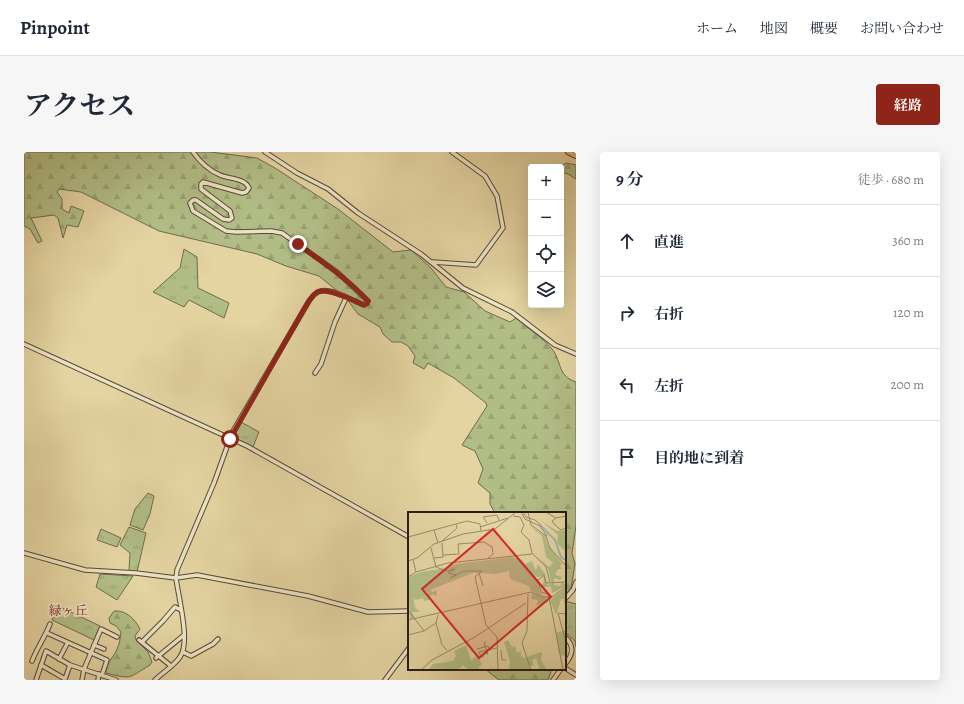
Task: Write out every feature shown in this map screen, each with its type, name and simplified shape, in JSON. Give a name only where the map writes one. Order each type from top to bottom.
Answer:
[{"type":"main road","points":[[568,152],[576,156]]},
{"type":"street","points":[[155,680],[171,666],[183,652],[184,635],[176,578],[180,560],[214,483],[230,439],[308,301],[316,293],[323,290],[333,292],[364,305],[368,301],[337,272],[282,233],[271,231],[226,231],[193,211],[190,203],[193,200],[196,200],[223,219],[229,220],[232,218],[230,212],[201,189],[201,184],[203,182],[242,193],[246,192],[249,188],[244,182],[220,175],[204,166],[193,152]]},
{"type":"street","points":[[265,152],[297,173],[328,189],[358,213],[432,262],[464,288],[512,312],[555,345],[576,354]]},
{"type":"street","points":[[432,262],[476,265],[503,228],[497,196],[485,176],[452,152]]},
{"type":"street","points":[[315,373],[321,364],[335,322],[346,298]]},
{"type":"street","points":[[24,344],[247,446],[408,535]]},
{"type":"street","points":[[24,553],[85,570],[136,573],[176,578],[197,575],[308,596],[368,612],[408,611]]},
{"type":"street","points":[[566,598],[573,590],[576,582]]},
{"type":"street","points":[[171,666],[140,641],[163,621],[175,607],[181,610]]},
{"type":"street","points":[[32,661],[37,647],[47,634],[50,624]]},
{"type":"street","points":[[82,680],[84,669],[101,629],[117,637]]},
{"type":"street","points":[[47,634],[67,644],[107,660],[98,680]]},
{"type":"street","points":[[157,656],[184,635]]},
{"type":"street","points":[[183,652],[191,656],[213,644],[218,639]]},
{"type":"street","points":[[566,639],[572,648],[572,654],[566,663]]},
{"type":"street","points":[[59,659],[67,644]]},
{"type":"street","points":[[94,645],[104,649]]},
{"type":"street","points":[[37,647],[70,665],[116,680]]},
{"type":"street","points":[[385,680],[408,649]]},
{"type":"street","points":[[36,680],[46,652]]},
{"type":"street","points":[[41,665],[65,679],[70,665]]},
{"type":"street","points":[[566,669],[576,675]]},
{"type":"street","points":[[553,680],[560,670]]},
{"type":"green space","points":[[24,152],[211,152],[257,158],[338,209],[393,252],[411,250],[431,268],[446,287],[464,292],[485,311],[510,322],[516,318],[552,349],[563,372],[566,376],[576,382],[576,526],[572,553],[575,564],[571,588],[566,594],[566,512],[494,512],[490,504],[490,493],[478,483],[483,469],[475,451],[462,445],[487,406],[486,403],[454,378],[428,363],[424,369],[413,363],[415,356],[408,346],[401,342],[392,342],[383,334],[380,327],[358,314],[346,298],[319,276],[286,266],[257,254],[159,231],[81,192],[59,189],[57,192],[62,199],[62,209],[69,213],[71,206],[84,211],[78,227],[67,225],[63,238],[58,218],[54,215],[31,218],[42,241],[38,243],[30,229],[24,226]]},
{"type":"green space","points":[[566,163],[576,165],[576,179],[564,173],[564,164]]},
{"type":"green space","points":[[184,249],[197,257],[198,288],[229,303],[224,318],[189,300],[184,307],[153,292],[180,268]]},
{"type":"green space","points":[[241,422],[259,432],[253,447],[235,438],[236,431]]},
{"type":"green space","points":[[148,493],[154,496],[150,514],[143,530],[130,525],[135,509]]},
{"type":"green space","points":[[129,527],[146,533],[137,572],[129,571],[130,553],[120,545]]},
{"type":"green space","points":[[101,529],[121,538],[117,547],[97,540]]},
{"type":"green space","points":[[100,574],[133,576],[117,600],[96,587]]},
{"type":"green space","points":[[566,601],[576,604],[576,647],[575,641],[566,633]]},
{"type":"green space","points":[[58,606],[100,626],[94,640],[52,620]]},
{"type":"green space","points":[[114,611],[122,612],[130,616],[136,622],[140,629],[135,636],[136,640],[148,652],[152,662],[150,665],[134,675],[126,677],[106,673],[107,666],[116,652],[120,640],[121,632],[116,626],[110,623],[109,618]]},
{"type":"green space","points":[[486,670],[550,670],[551,672],[548,680],[499,680]]},
{"type":"district","name":"緑ヶ丘","points":[[68,610]]},
{"type":"route","points":[[230,439],[238,422],[308,301],[316,293],[323,290],[333,292],[364,305],[367,304],[368,301],[358,289],[298,244]]}]
